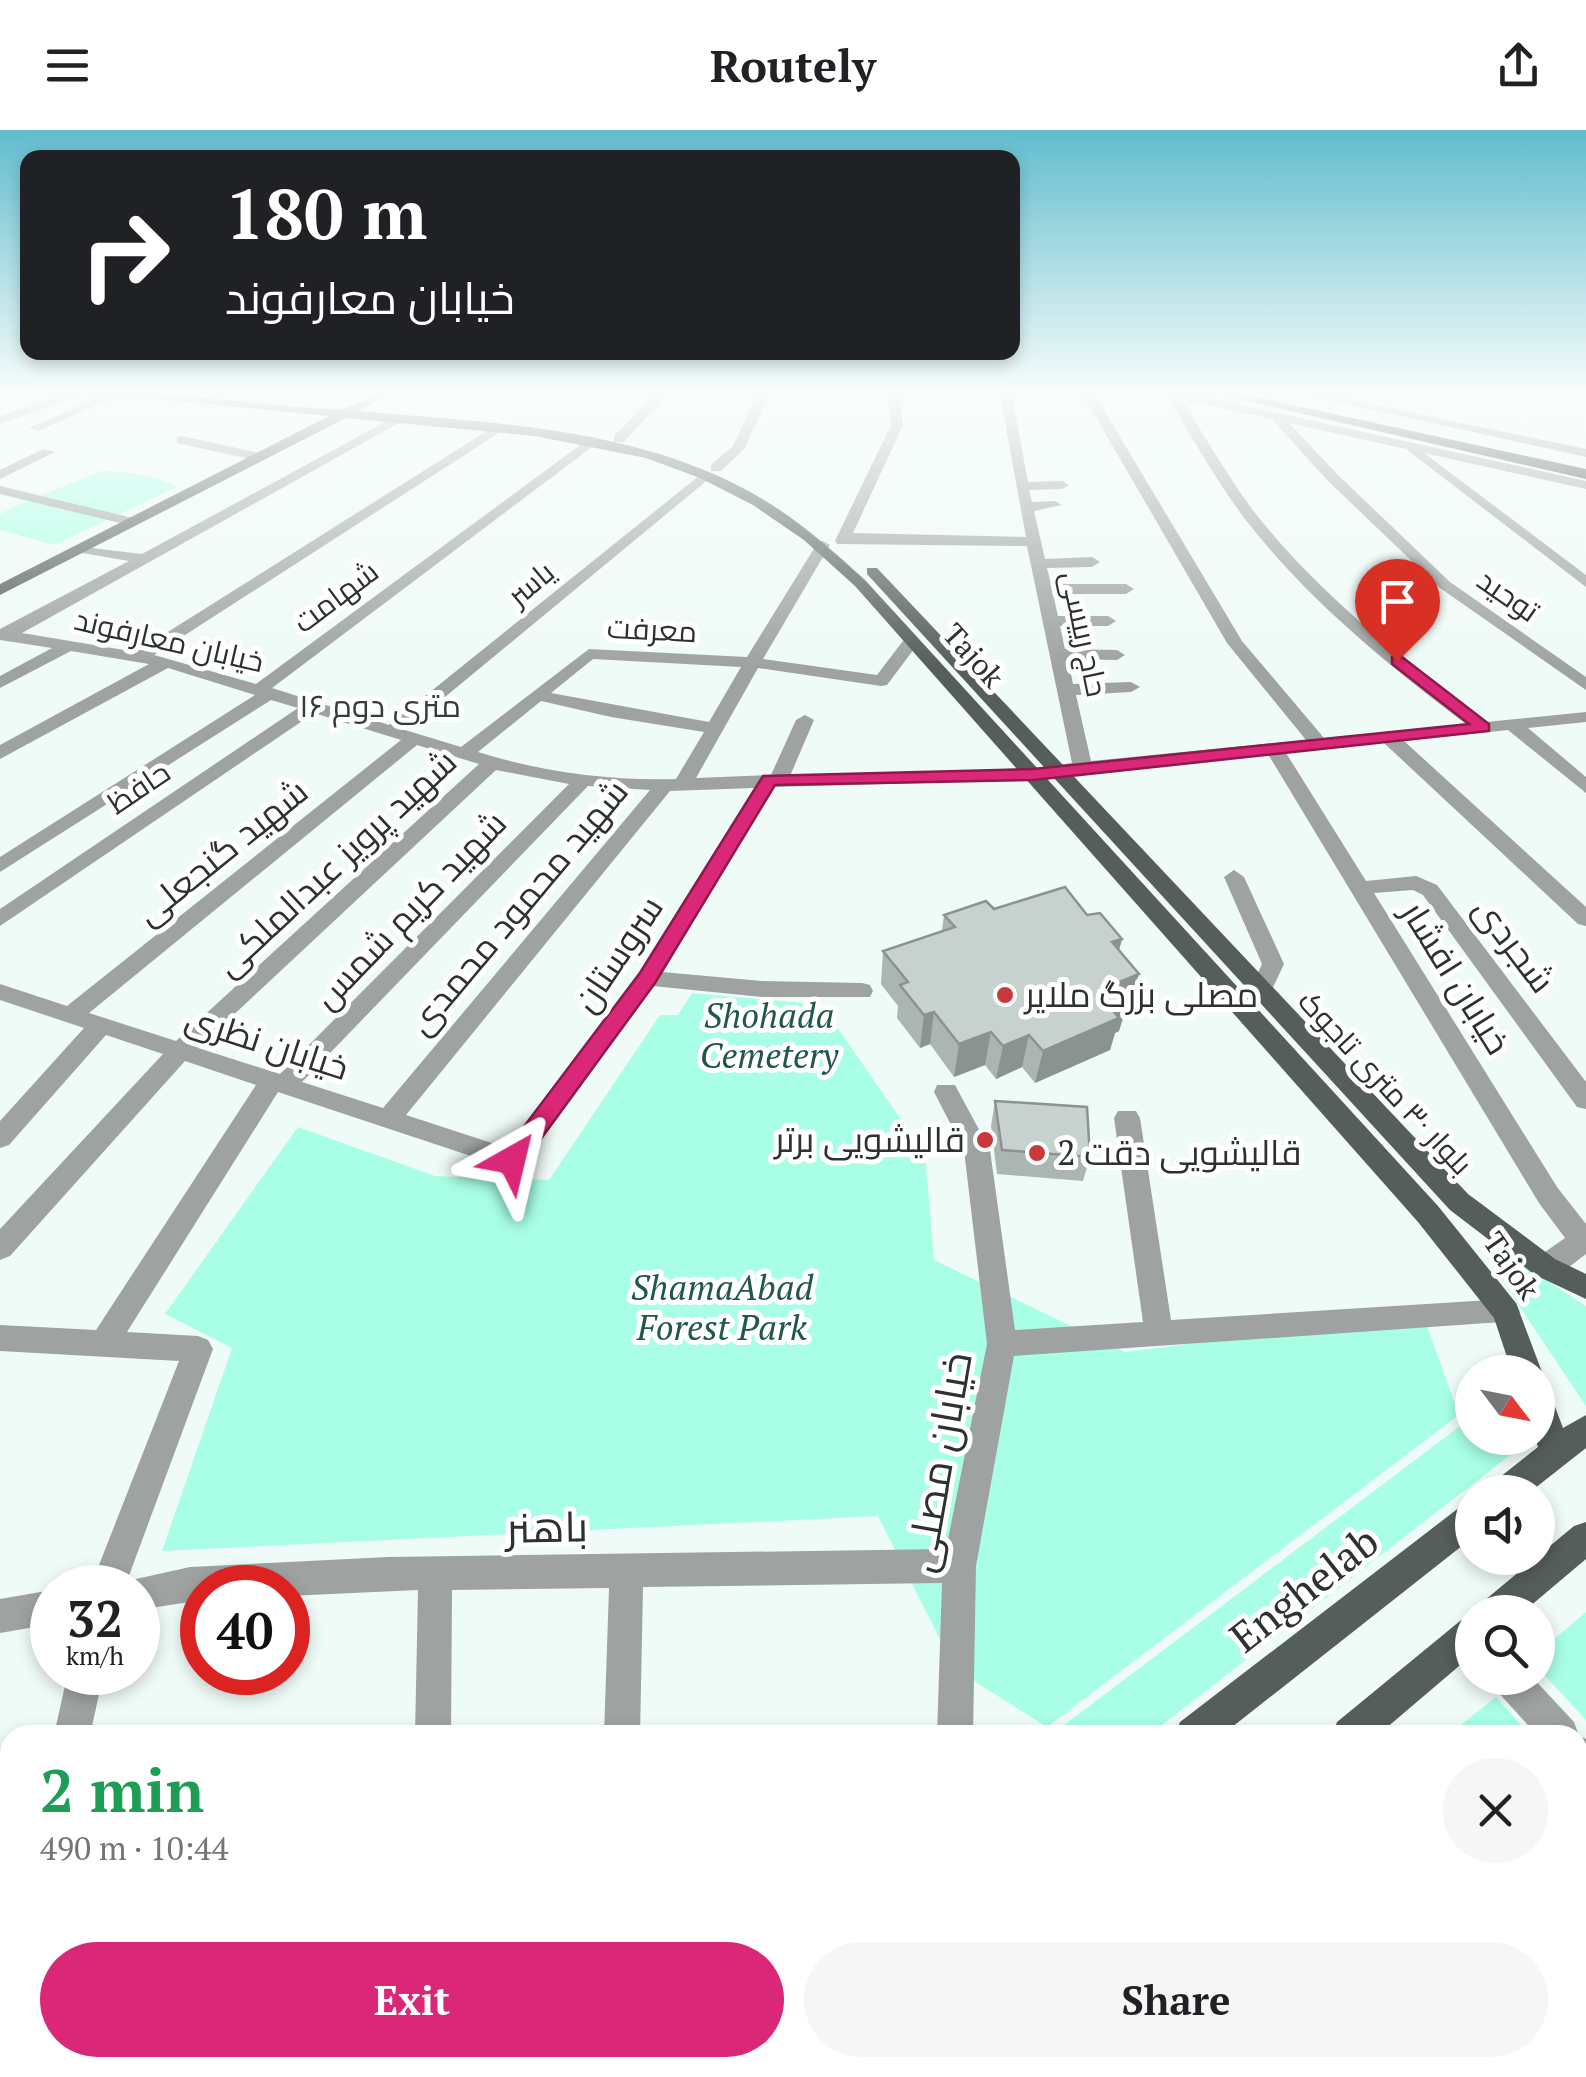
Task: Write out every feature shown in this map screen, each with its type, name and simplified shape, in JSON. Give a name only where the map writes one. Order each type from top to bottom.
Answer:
[{"type":"main road","points":[[0,590],[203,486]]},
{"type":"main road","name":"Tajok","points":[[735,486],[836,541],[912,640],[1428,1214],[1506,1312],[1522,1355]]},
{"type":"main road","name":"بلوار ۳۰ متری تاجوک","points":[[836,541],[1057,770],[1458,1202],[1546,1267],[1586,1287]]},
{"type":"main road","points":[[1033,774],[1057,770]]},
{"type":"main road","points":[[1528,1475],[1586,1430]]},
{"type":"main road","name":"Enghelab","points":[[1207,1725],[1455,1531]]},
{"type":"main road","points":[[1517,1595],[1586,1538]]},
{"type":"main road","points":[[1362,1725],[1455,1648]]},
{"type":"street","points":[[2,636],[278,486]]},
{"type":"street","points":[[141,656],[407,486]]},
{"type":"street","name":"شهامت","points":[[0,866],[264,691],[532,486]]},
{"type":"street","name":"یاسر","points":[[390,732],[425,708],[692,486]]},
{"type":"street","name":"شهید محمود محمدی","points":[[388,1119],[673,784],[715,728],[752,662],[836,541],[865,486]]},
{"type":"street","name":"حاج رییسی","points":[[1022,486],[1084,768]]},
{"type":"street","points":[[1143,486],[1235,642],[1321,746]]},
{"type":"street","points":[[1232,486],[1260,528],[1350,620],[1420,681],[1483,728]]},
{"type":"street","name":"توحید","points":[[1341,486],[1445,585],[1586,684]]},
{"type":"street","points":[[1459,486],[1586,582]]},
{"type":"street","points":[[0,490],[132,522]]},
{"type":"street","points":[[1027,507],[1056,505]]},
{"type":"street","points":[[836,541],[1035,542]]},
{"type":"street","points":[[80,549],[144,559]]},
{"type":"street","points":[[1040,564],[1092,562]]},
{"type":"street","points":[[1046,590],[1126,590]]},
{"type":"street","points":[[1053,621],[1108,621]]},
{"type":"street","name":"خیابان معارفوند","points":[[2,636],[166,662],[520,772],[582,780],[673,784],[1033,774]]},
{"type":"street","name":"معرفت","points":[[464,754],[589,654],[752,662],[882,681],[912,640]]},
{"type":"street","points":[[0,683],[70,645]]},
{"type":"street","points":[[1060,654],[1117,654]]},
{"type":"street","points":[[0,754],[166,662]]},
{"type":"street","points":[[1068,690],[1131,686]]},
{"type":"street","points":[[538,695],[612,712],[715,728]]},
{"type":"street","name":"حافظ","points":[[0,919],[312,707]]},
{"type":"street","points":[[1057,770],[1586,718]]},
{"type":"street","name":"سروستان","points":[[512,1160],[647,978],[774,779],[805,720]]},
{"type":"street","points":[[1513,725],[1586,787]]},
{"type":"street","points":[[1389,737],[1586,919]]},
{"type":"street","name":"شهید گنجعلی","points":[[71,1015],[414,739]]},
{"type":"street","name":"خیابان افشار","points":[[1274,749],[1548,1196],[1585,1240]]},
{"type":"street","name":"شهید پرویز عبدالملکی","points":[[0,1248],[180,1051],[492,763]]},
{"type":"street","name":"شهید کریم شمس","points":[[103,1344],[278,1083],[582,780]]},
{"type":"street","points":[[1234,877],[1273,964],[1261,990]]},
{"type":"street","name":"شجردی","points":[[1360,888],[1416,883],[1430,890],[1586,1100]]},
{"type":"street","points":[[647,978],[762,988],[862,991]]},
{"type":"street","name":"خیابان نظری","points":[[6,1001],[101,1024],[512,1160]]},
{"type":"street","points":[[0,1138],[101,1024]]},
{"type":"street","name":"خیابان مصلی","points":[[946,1092],[977,1150],[1002,1344],[959,1566],[954,1725]]},
{"type":"street","points":[[1127,1118],[1160,1334]]},
{"type":"street","points":[[1546,1267],[1585,1240]]},
{"type":"street","points":[[1002,1344],[1506,1312]]},
{"type":"street","points":[[0,1338],[198,1349],[115,1565]]},
{"type":"street","name":"باهنر","points":[[160,1589],[190,1584],[435,1574],[959,1566]]},
{"type":"street","points":[[622,1725],[626,1570]]},
{"type":"street","points":[[433,1725],[435,1574]]},
{"type":"street","points":[[0,1616],[30,1611]]},
{"type":"street","points":[[74,1725],[81,1695]]},
{"type":"street","points":[[1525,1695],[1552,1725]]},
{"type":"green space","points":[[64,486],[179,486],[54,545],[0,530],[0,514]]},
{"type":"green space","name":"ShamaAbad Forest Park","points":[[692,993],[803,1003],[805,1017],[830,1017],[925,1154],[934,1260],[1125,1352],[1423,1315],[1455,1404],[1455,1418],[1050,1725],[955,1669],[878,1516],[162,1551],[232,1348],[165,1314],[298,1127],[435,1176],[549,1180],[660,1015],[678,1015]]},
{"type":"green space","points":[[1484,1253],[1517,1261],[1586,1306],[1586,1406]]},
{"type":"green space","points":[[1455,1430],[1455,1455],[1510,1455],[1484,1475],[1455,1475],[1455,1498],[1162,1725],[1064,1725]]},
{"type":"green space","points":[[1586,1612],[1586,1720],[1555,1686],[1555,1638]]},
{"type":"green space","points":[[1496,1697],[1521,1725],[1461,1725]]},
{"type":"building","name":"مصلی بزرگ ملایر","points":[[1065,887],[1087,915],[1100,913],[1122,939],[1112,942],[1139,974],[1117,983],[1129,999],[1109,1006],[1119,1018],[1043,1051],[1029,1035],[1003,1046],[991,1032],[959,1044],[934,1012],[924,1015],[900,985],[908,982],[883,951],[955,927],[944,915],[986,901],[994,909]]},
{"type":"building","points":[[995,1101],[1087,1107],[1090,1157],[1002,1150]]},
{"type":"place","name":"مصلی بزرگ ملایر","points":[[1005,995]]},
{"type":"place","name":"قالیشویی برتر","points":[[985,1140]]},
{"type":"place","name":"قالیشویی دقت 2","points":[[1037,1153]]},
{"type":"district","name":"۱۶ متری دوم","points":[[380,706]]},
{"type":"route","points":[[512,1160],[647,978],[769,780],[1033,774],[1483,728],[1397,661]]},
{"type":"park label","name":"Shohada Cemetery","points":[[769,1036]]}]
